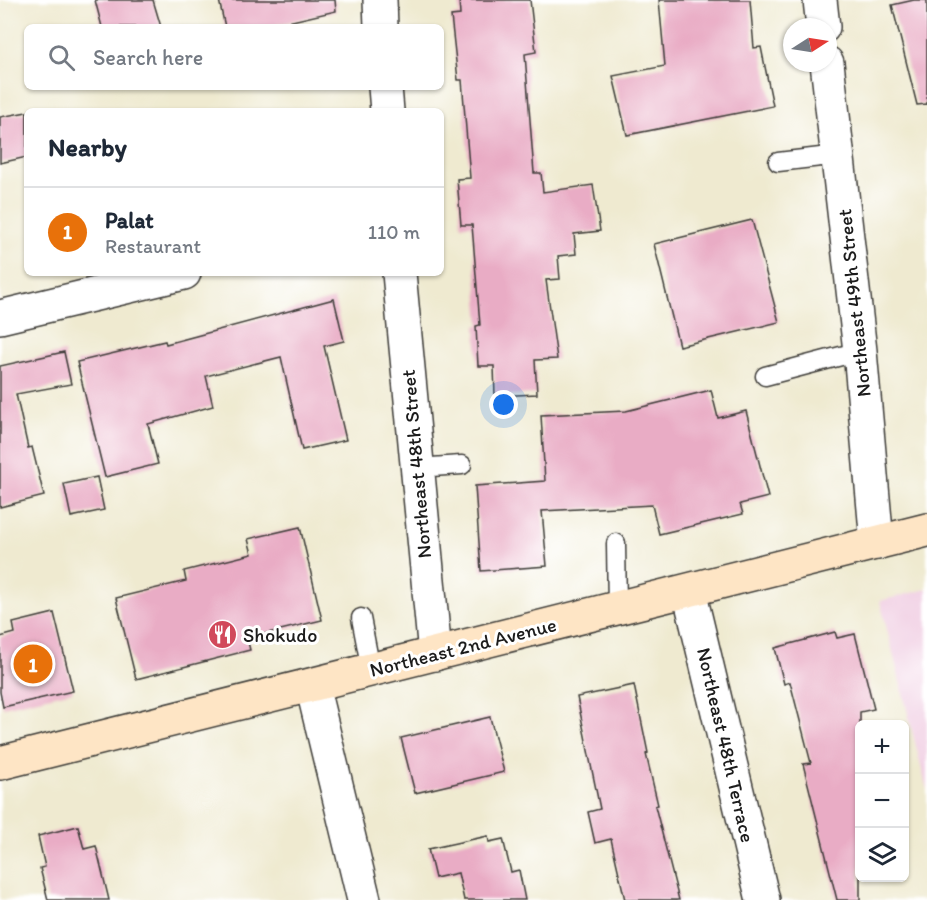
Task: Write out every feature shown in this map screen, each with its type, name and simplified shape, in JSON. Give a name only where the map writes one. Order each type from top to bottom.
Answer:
[{"type":"main road","name":"Northeast 2nd Avenue","points":[[0,764],[927,530]]},
{"type":"street","points":[[380,0],[381,24]]},
{"type":"street","points":[[820,0],[822,18]]},
{"type":"street","name":"Northeast 49th Street","points":[[828,72],[860,351],[877,543]]},
{"type":"street","points":[[386,90],[387,108]]},
{"type":"street","points":[[0,316],[171,276]]},
{"type":"street","name":"Northeast 48th Street","points":[[399,276],[435,654]]},
{"type":"street","name":"Northeast 48th Terrace","points":[[689,591],[763,900]]},
{"type":"street","points":[[312,685],[364,900]]},
{"type":"lane","points":[[778,162],[838,154]]},
{"type":"lane","points":[[765,376],[860,351]]},
{"type":"lane","points":[[416,468],[462,465]]},
{"type":"lane","points":[[616,543],[617,608]]},
{"type":"lane","points":[[361,618],[371,670]]},
{"type":"shaded area","points":[[927,589],[927,790],[880,601]]},
{"type":"building","points":[[95,0],[153,0],[160,24],[101,24]]},
{"type":"building","points":[[219,0],[335,0],[336,11],[279,24],[224,24]]},
{"type":"building","points":[[459,0],[530,0],[536,52],[525,54],[534,173],[541,173],[543,192],[593,185],[600,231],[574,234],[576,254],[558,256],[560,279],[546,280],[557,359],[535,360],[537,394],[495,396],[494,366],[478,366],[476,326],[480,325],[472,225],[461,225],[457,179],[470,178],[462,80],[458,80],[451,16],[460,15]]},
{"type":"building","points":[[659,0],[750,0],[754,48],[761,47],[773,106],[627,135],[613,76],[665,66]]},
{"type":"building","points":[[914,0],[927,0],[927,104],[917,105],[892,5]]},
{"type":"building","points":[[24,113],[24,158],[0,163],[0,117]]},
{"type":"building","points":[[752,220],[779,322],[679,346],[654,244]]},
{"type":"building","points":[[334,299],[344,341],[324,346],[346,440],[302,450],[281,357],[206,376],[213,406],[148,424],[158,464],[105,477],[77,362],[165,341],[166,344]]},
{"type":"building","points":[[64,352],[71,384],[16,394],[28,448],[32,447],[44,496],[0,507],[0,366]]},
{"type":"building","points":[[711,390],[718,418],[746,411],[768,497],[740,504],[743,514],[659,534],[652,505],[542,511],[547,566],[481,571],[475,486],[545,481],[541,415],[626,411]]},
{"type":"building","points":[[97,477],[104,510],[71,517],[64,484]]},
{"type":"building","points":[[300,527],[322,620],[247,638],[250,650],[136,679],[116,598],[186,581],[184,571],[252,554],[248,539]]},
{"type":"building","points":[[54,613],[73,691],[3,707],[0,692],[0,637],[15,633],[13,623]]},
{"type":"building","points":[[835,632],[837,638],[855,634],[874,709],[860,712],[860,720],[855,720],[855,882],[860,882],[860,900],[837,900],[803,764],[811,763],[790,682],[784,684],[775,648]]},
{"type":"building","points":[[634,685],[658,805],[655,806],[679,900],[625,900],[611,839],[595,843],[588,812],[600,809],[577,697]]},
{"type":"building","points":[[490,717],[504,772],[415,793],[401,738]]},
{"type":"building","points":[[78,826],[84,849],[96,846],[109,900],[48,900],[40,868],[45,867],[38,836]]},
{"type":"building","points":[[488,836],[489,842],[503,839],[511,872],[519,870],[525,900],[464,900],[458,873],[435,878],[428,849]]},
{"type":"place","name":"Shokudo","points":[[222,635]]},
{"type":"place","name":"Palat","points":[[33,664]]}]
